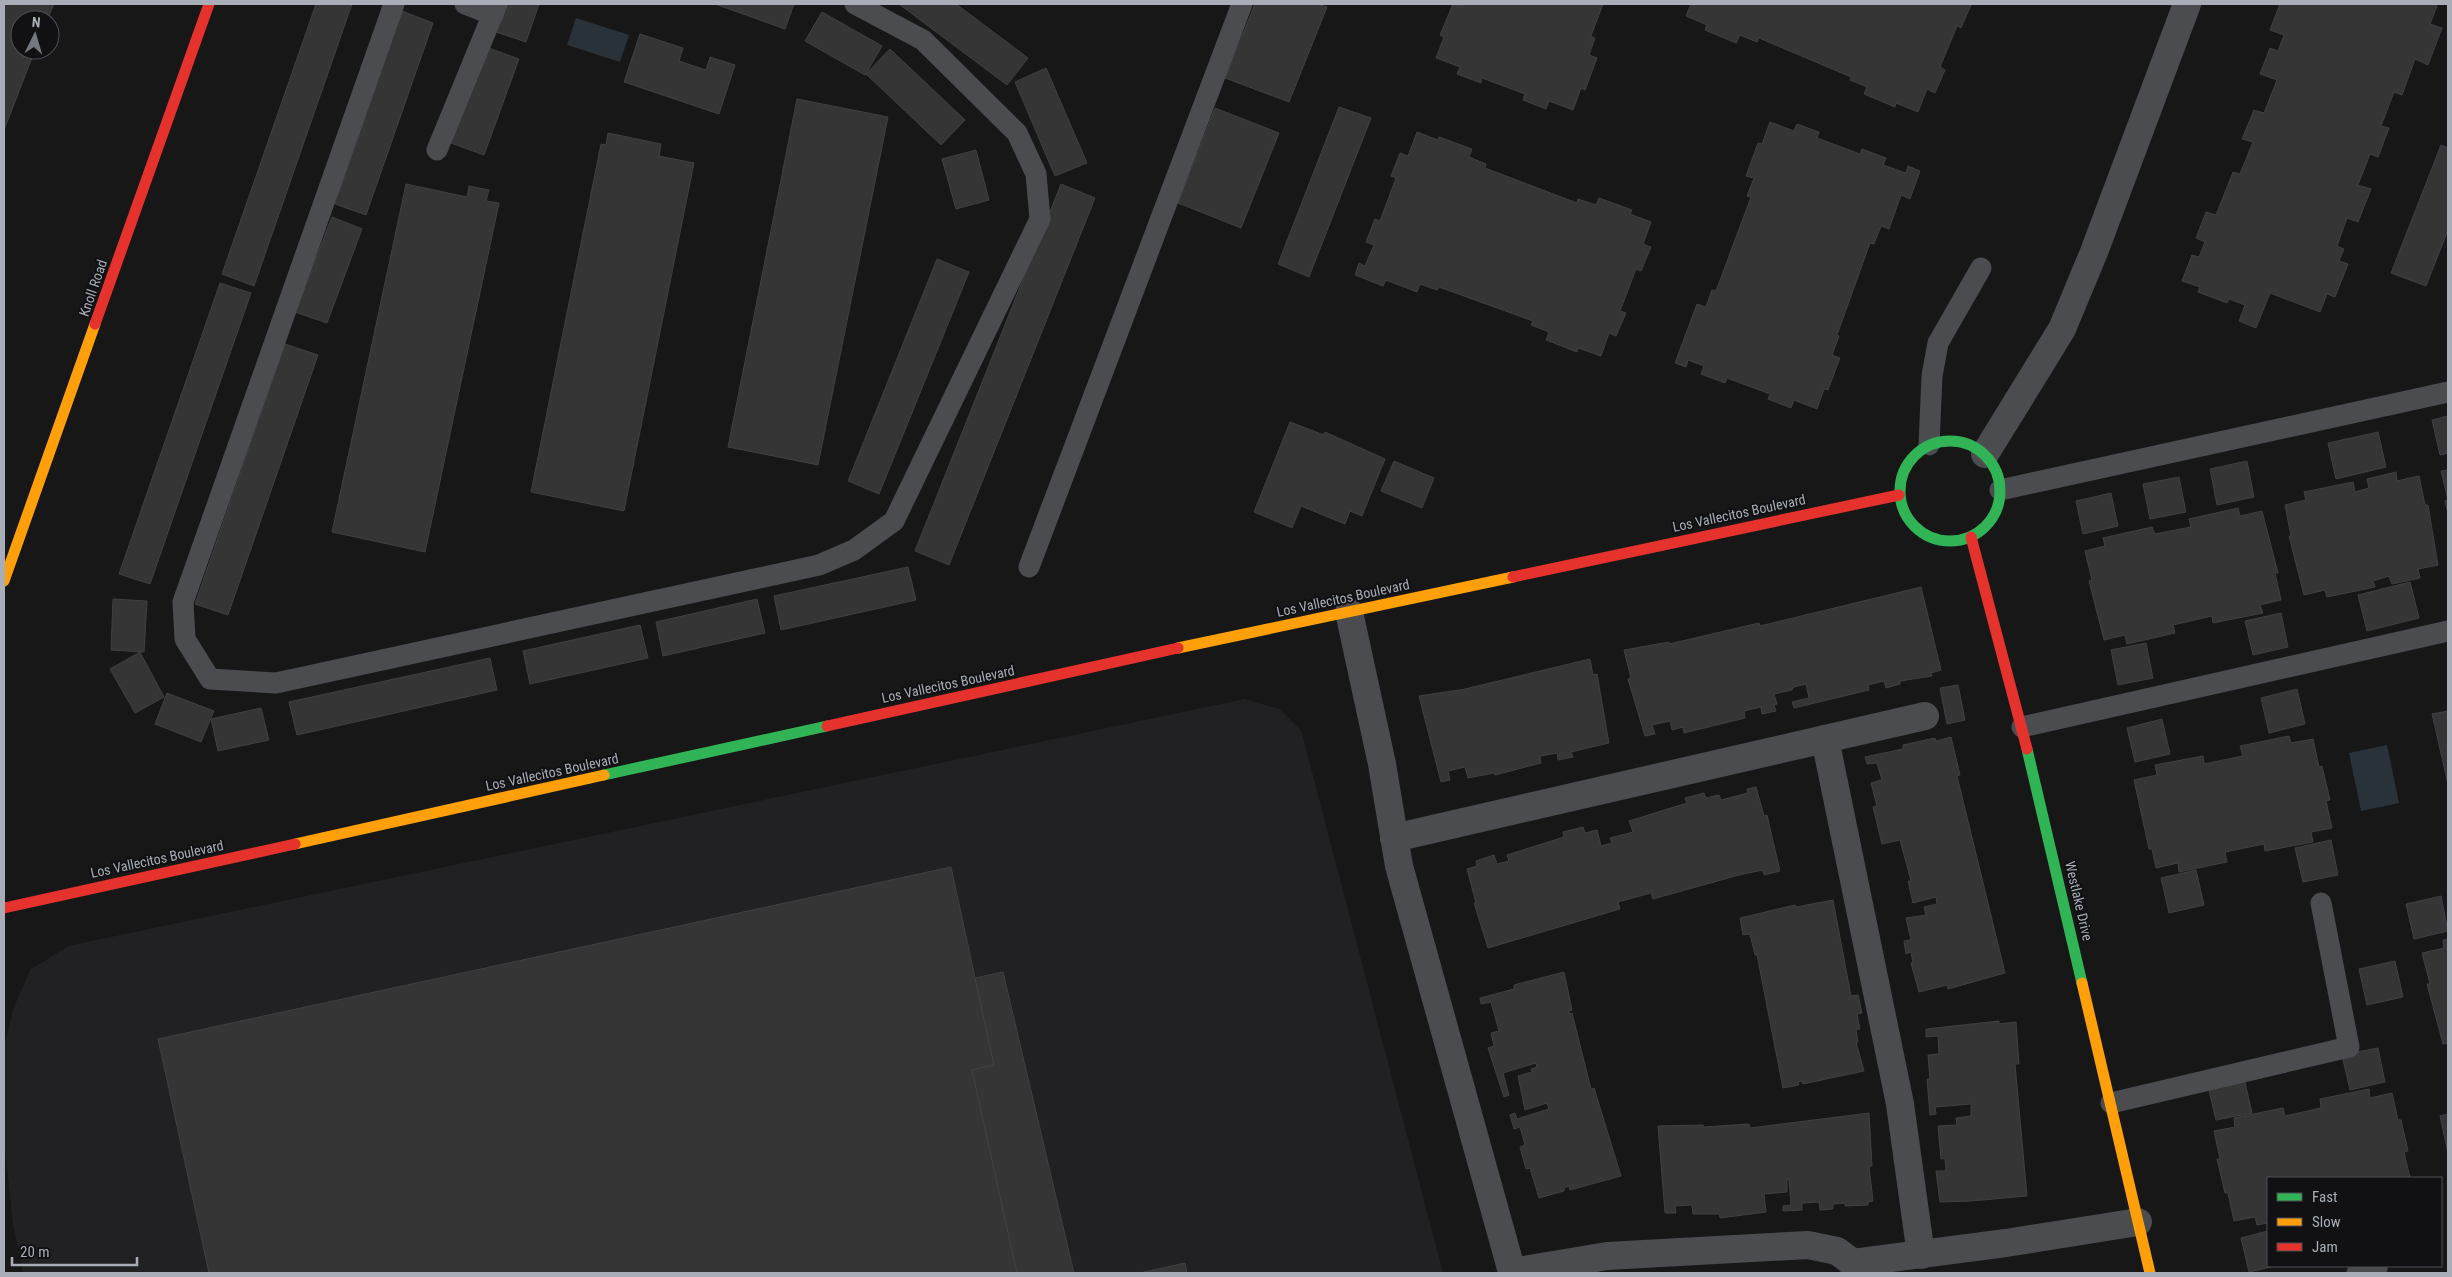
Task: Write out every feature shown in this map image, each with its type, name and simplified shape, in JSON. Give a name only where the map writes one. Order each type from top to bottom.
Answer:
[{"type":"street","name":"Knoll Road","points":[[4,581],[209,4]]},
{"type":"street","points":[[1985,454],[2062,329],[2094,252],[2187,4]]},
{"type":"street","points":[[1943,440],[1958,441],[1973,446],[1985,454],[1999,476],[2000,490],[1993,518],[1983,529],[1970,537],[1955,541],[1939,540],[1924,534],[1911,524],[1902,510],[1899,495],[1900,479],[1906,465],[1916,452],[1943,440]]},
{"type":"street","name":"Los Vallecitos Boulevard","points":[[4,908],[1349,612],[1899,495]]},
{"type":"street","name":"Westlake Drive","points":[[1970,537],[2022,727],[2150,1273]]},
{"type":"street","points":[[1349,612],[1382,764],[1399,866],[1512,1272],[1567,1268],[1607,1256],[1808,1245],[1837,1251],[1854,1268],[1921,1255],[2138,1222]]},
{"type":"street","points":[[1394,838],[1925,716]]},
{"type":"street","points":[[1825,739],[1900,1104],[1921,1255]]},
{"type":"lane","points":[[394,4],[183,602],[185,639],[210,679],[276,683],[819,565],[854,550],[894,521],[1040,219],[1036,174],[1017,133],[922,40],[855,4]]},
{"type":"lane","points":[[437,150],[495,10],[465,4]]},
{"type":"lane","points":[[1029,567],[1242,4]]},
{"type":"lane","points":[[1929,445],[1932,376],[1938,344],[1981,268]]},
{"type":"lane","points":[[2000,490],[2448,392]]},
{"type":"lane","points":[[2022,727],[2448,630]]},
{"type":"lane","points":[[2111,1103],[2350,1047],[2321,903]]},
{"type":"shaded area","points":[[576,18],[629,35],[620,62],[567,45]]},
{"type":"shaded area","points":[[1245,699],[1279,709],[1301,730],[1443,1273],[23,1273],[13,1224],[4,1140],[4,1046],[14,1007],[30,970],[68,946]]},
{"type":"shaded area","points":[[2387,745],[2399,803],[2361,811],[2349,753]]},
{"type":"building","points":[[4,4],[54,4],[51,10],[10,10],[10,60],[31,60],[4,130]]},
{"type":"building","points":[[316,4],[352,4],[254,286],[222,274]]},
{"type":"building","points":[[503,4],[539,4],[526,42],[493,31]]},
{"type":"building","points":[[715,4],[794,4],[785,29]]},
{"type":"building","points":[[899,4],[956,4],[1028,58],[1007,85]]},
{"type":"building","points":[[1255,4],[1318,4],[1327,7],[1289,102],[1225,78]]},
{"type":"building","points":[[1453,4],[1462,6],[1462,4],[1603,4],[1591,36],[1595,38],[1589,55],[1597,58],[1585,90],[1581,88],[1573,110],[1549,101],[1546,109],[1523,100],[1525,94],[1482,78],[1481,83],[1457,74],[1460,67],[1436,58],[1444,37],[1440,35]]},
{"type":"building","points":[[1691,4],[1971,5],[1961,28],[1957,26],[1940,67],[1945,70],[1935,93],[1927,89],[1918,112],[1896,103],[1895,107],[1864,94],[1867,87],[1850,80],[1851,77],[1759,38],[1757,42],[1740,35],[1736,43],[1705,30],[1707,25],[1686,16]]},
{"type":"building","points":[[2280,4],[2432,4],[2437,6],[2430,24],[2442,28],[2428,65],[2415,59],[2402,95],[2394,92],[2381,126],[2389,128],[2378,157],[2370,154],[2358,185],[2371,189],[2358,222],[2347,218],[2337,246],[2344,249],[2339,261],[2348,264],[2335,297],[2327,294],[2320,312],[2270,293],[2256,328],[2239,321],[2245,305],[2229,299],[2227,303],[2198,292],[2200,287],[2182,281],[2192,255],[2199,257],[2205,242],[2196,238],[2206,212],[2216,215],[2233,172],[2240,174],[2253,142],[2242,139],[2254,110],[2264,113],[2277,80],[2260,74],[2270,48],[2278,51],[2284,35],[2270,30]]},
{"type":"building","points":[[402,11],[433,23],[366,215],[335,204]]},
{"type":"building","points":[[822,12],[882,46],[865,75],[805,41]]},
{"type":"building","points":[[640,34],[683,48],[679,61],[706,70],[710,57],[735,65],[719,114],[624,82]]},
{"type":"building","points":[[486,47],[519,59],[484,155],[451,143]]},
{"type":"building","points":[[890,49],[965,120],[941,145],[866,74]]},
{"type":"building","points":[[1046,68],[1087,163],[1055,176],[1015,82]]},
{"type":"building","points":[[797,99],[888,117],[818,465],[728,447]]},
{"type":"building","points":[[1339,107],[1371,118],[1309,277],[1278,264]]},
{"type":"building","points":[[1215,108],[1279,133],[1241,228],[1178,203]]},
{"type":"building","points":[[1770,122],[1794,131],[1797,124],[1819,132],[1817,138],[1860,154],[1862,149],[1886,158],[1883,165],[1906,173],[1908,166],[1920,171],[1910,199],[1901,195],[1889,229],[1881,226],[1874,244],[1870,243],[1837,335],[1839,336],[1832,355],[1840,358],[1828,390],[1824,389],[1817,409],[1794,400],[1791,408],[1768,399],[1770,394],[1727,378],[1725,383],[1701,374],[1704,366],[1688,360],[1686,367],[1675,363],[1697,304],[1706,307],[1712,290],[1716,291],[1751,197],[1747,196],[1754,178],[1746,176],[1758,143],[1762,144]]},
{"type":"building","points":[[1417,132],[1438,140],[1439,137],[1472,149],[1469,157],[1486,164],[1485,168],[1577,203],[1578,199],[1596,205],[1599,198],[1632,210],[1630,214],[1651,222],[1643,244],[1651,247],[1641,271],[1636,269],[1620,311],[1626,313],[1616,336],[1609,333],[1601,356],[1578,348],[1577,352],[1546,340],[1549,332],[1531,325],[1533,321],[1439,287],[1437,290],[1420,284],[1417,292],[1386,280],[1383,286],[1355,275],[1359,263],[1365,266],[1374,245],[1366,242],[1375,219],[1380,221],[1396,178],[1391,176],[1400,153],[1408,156]]},
{"type":"building","points":[[608,133],[661,144],[659,156],[694,163],[624,511],[531,492],[601,144],[606,145]]},
{"type":"building","points":[[2441,145],[2448,148],[2448,230],[2426,286],[2391,273]]},
{"type":"building","points":[[976,150],[989,200],[956,209],[942,159]]},
{"type":"building","points":[[406,184],[467,197],[469,186],[489,190],[486,201],[499,203],[425,552],[332,532]]},
{"type":"building","points":[[1061,184],[1095,198],[949,565],[915,551]]},
{"type":"building","points":[[332,217],[362,229],[327,323],[295,312]]},
{"type":"building","points":[[937,259],[969,272],[879,494],[848,481]]},
{"type":"building","points":[[220,283],[251,293],[150,584],[119,574]]},
{"type":"building","points":[[285,344],[318,355],[228,615],[195,604]]},
{"type":"building","points":[[2448,416],[2448,453],[2440,455],[2432,420]]},
{"type":"building","points":[[1290,422],[1324,435],[1325,432],[1385,459],[1362,516],[1350,511],[1345,524],[1301,506],[1292,528],[1254,512]]},
{"type":"building","points":[[2378,432],[2386,467],[2336,479],[2328,443]]},
{"type":"building","points":[[1394,461],[1434,478],[1422,508],[1381,491]]},
{"type":"building","points":[[2247,461],[2254,497],[2217,505],[2210,469]]},
{"type":"building","points":[[2448,470],[2448,500],[2441,471]]},
{"type":"building","points":[[2396,472],[2397,481],[2419,476],[2425,505],[2428,505],[2438,565],[2418,569],[2420,578],[2392,584],[2389,576],[2373,581],[2375,587],[2327,597],[2325,590],[2304,595],[2289,536],[2291,536],[2285,505],[2306,500],[2304,492],[2353,482],[2355,492],[2369,488],[2367,479]]},
{"type":"building","points":[[2179,477],[2186,512],[2150,519],[2143,484]]},
{"type":"building","points":[[2111,493],[2118,526],[2083,534],[2076,501]]},
{"type":"building","points":[[2448,500],[2448,514],[2445,501]]},
{"type":"building","points":[[2238,508],[2240,516],[2262,511],[2278,573],[2275,573],[2281,600],[2260,605],[2263,613],[2213,623],[2212,616],[2173,625],[2175,633],[2127,644],[2125,635],[2104,640],[2089,581],[2092,580],[2085,551],[2105,546],[2103,538],[2152,527],[2155,534],[2191,527],[2189,519]]},
{"type":"building","points":[[908,567],[916,600],[781,630],[774,596]]},
{"type":"building","points":[[2410,582],[2419,618],[2367,631],[2358,595]]},
{"type":"building","points":[[1921,587],[1941,670],[1931,673],[1932,676],[1900,681],[1900,684],[1886,688],[1884,681],[1868,685],[1869,690],[1794,708],[1792,702],[1809,698],[1806,684],[1794,687],[1792,690],[1774,694],[1777,704],[1774,705],[1776,711],[1762,714],[1761,707],[1744,711],[1745,718],[1684,733],[1683,727],[1672,730],[1670,721],[1652,725],[1655,734],[1645,736],[1628,679],[1631,678],[1624,650],[1669,642],[1669,644],[1759,623],[1760,626]]},
{"type":"building","points":[[113,599],[147,601],[144,652],[111,650]]},
{"type":"building","points":[[757,599],[765,633],[663,656],[656,622]]},
{"type":"building","points":[[2281,613],[2288,647],[2253,655],[2245,621]]},
{"type":"building","points":[[640,625],[648,658],[530,684],[523,651]]},
{"type":"building","points":[[2146,643],[2153,678],[2118,685],[2111,650]]},
{"type":"building","points":[[140,652],[164,697],[135,713],[110,669]]},
{"type":"building","points":[[490,658],[497,690],[297,735],[289,702]]},
{"type":"building","points":[[1590,659],[1593,675],[1597,674],[1609,743],[1571,752],[1573,757],[1558,760],[1557,753],[1540,756],[1541,763],[1495,775],[1494,773],[1468,778],[1465,767],[1448,771],[1450,780],[1441,782],[1419,696],[1465,689]]},
{"type":"building","points":[[1958,685],[1965,720],[1947,724],[1940,688]]},
{"type":"building","points":[[2297,689],[2305,724],[2269,733],[2261,698]]},
{"type":"building","points":[[167,693],[214,711],[201,742],[155,724]]},
{"type":"building","points":[[261,708],[269,740],[218,751],[211,719]]},
{"type":"building","points":[[2448,711],[2448,784],[2432,714]]},
{"type":"building","points":[[2162,719],[2170,754],[2135,762],[2127,728]]},
{"type":"building","points":[[2289,736],[2291,743],[2313,739],[2319,767],[2322,766],[2330,800],[2326,801],[2332,828],[2311,832],[2313,842],[2265,851],[2264,844],[2225,852],[2227,862],[2179,872],[2178,863],[2156,868],[2152,849],[2149,849],[2134,780],[2157,775],[2155,765],[2203,756],[2204,764],[2243,756],[2240,746]]},
{"type":"building","points":[[1951,737],[1960,775],[1957,776],[2005,973],[1948,989],[1947,985],[1919,992],[1911,963],[1913,963],[1911,952],[1906,954],[1904,941],[1911,940],[1906,918],[1926,915],[1924,907],[1937,904],[1936,897],[1913,903],[1908,881],[1911,881],[1900,840],[1882,844],[1873,807],[1877,806],[1871,783],[1882,780],[1877,763],[1867,764],[1865,757],[1903,749],[1903,745],[1935,738],[1936,741]]},
{"type":"building","points":[[1756,787],[1764,816],[1767,815],[1780,871],[1764,875],[1763,870],[1739,875],[1653,899],[1651,893],[1618,902],[1620,909],[1488,948],[1474,903],[1476,903],[1467,869],[1477,866],[1476,861],[1494,855],[1497,864],[1509,861],[1507,855],[1564,837],[1563,832],[1583,827],[1585,833],[1597,830],[1601,846],[1612,843],[1610,838],[1633,832],[1629,821],[1687,803],[1685,798],[1704,793],[1706,798],[1719,795],[1721,800],[1748,793],[1747,789]]},
{"type":"building","points":[[2331,840],[2338,875],[2303,882],[2295,848]]},
{"type":"building","points":[[951,867],[994,1065],[972,1070],[1017,1273],[209,1273],[158,1039]]},
{"type":"building","points":[[2196,870],[2204,905],[2169,913],[2161,878]]},
{"type":"building","points":[[2441,896],[2448,931],[2414,939],[2406,904]]},
{"type":"building","points":[[1833,900],[1851,996],[1858,995],[1862,1013],[1857,1014],[1860,1029],[1856,1030],[1858,1042],[1856,1042],[1864,1071],[1803,1084],[1802,1081],[1798,1082],[1799,1085],[1783,1088],[1757,955],[1755,955],[1750,934],[1743,935],[1740,918],[1795,905],[1796,907]]},
{"type":"building","points":[[2448,939],[2448,1043],[2443,1044],[2427,984],[2430,984],[2422,953],[2444,948],[2443,940]]},
{"type":"building","points":[[2395,961],[2403,997],[2367,1005],[2359,969]]},
{"type":"building","points":[[1003,972],[1074,1273],[1017,1273],[972,1070],[994,1065],[975,978]]},
{"type":"building","points":[[1564,972],[1572,1010],[1569,1011],[1569,1014],[1572,1013],[1591,1089],[1594,1088],[1621,1176],[1570,1190],[1569,1186],[1564,1188],[1564,1191],[1539,1198],[1530,1168],[1526,1169],[1520,1147],[1525,1145],[1520,1127],[1514,1129],[1510,1115],[1515,1113],[1517,1119],[1549,1109],[1547,1103],[1525,1110],[1518,1076],[1532,1072],[1531,1069],[1537,1067],[1536,1063],[1503,1073],[1509,1095],[1504,1097],[1488,1048],[1494,1046],[1491,1033],[1499,1031],[1491,1002],[1481,1004],[1480,998],[1514,989],[1514,985]]},
{"type":"building","points":[[1999,1021],[1999,1024],[2016,1022],[2019,1064],[2015,1064],[2027,1196],[1940,1202],[1936,1171],[1946,1171],[1945,1158],[1941,1159],[1938,1126],[1957,1125],[1956,1118],[1971,1116],[1971,1104],[1935,1107],[1936,1114],[1930,1115],[1927,1079],[1930,1079],[1928,1055],[1939,1054],[1938,1036],[1926,1037],[1926,1029]]},
{"type":"building","points":[[2378,1048],[2385,1082],[2350,1090],[2342,1055]]},
{"type":"building","points":[[2244,1078],[2252,1113],[2216,1120],[2208,1086]]},
{"type":"building","points":[[2369,1089],[2370,1098],[2392,1093],[2408,1151],[2404,1152],[2410,1177],[2267,1177],[2267,1223],[2257,1225],[2255,1217],[2234,1221],[2228,1193],[2225,1193],[2217,1159],[2220,1159],[2214,1131],[2235,1127],[2234,1118],[2283,1108],[2285,1116],[2321,1108],[2320,1099]]},
{"type":"building","points":[[1869,1113],[1872,1166],[1869,1166],[1873,1201],[1868,1202],[1868,1205],[1845,1206],[1845,1203],[1833,1204],[1833,1209],[1820,1210],[1819,1202],[1802,1203],[1802,1210],[1783,1211],[1783,1206],[1791,1205],[1789,1179],[1787,1180],[1787,1192],[1764,1194],[1766,1212],[1720,1218],[1719,1214],[1693,1214],[1692,1205],[1675,1206],[1676,1213],[1665,1213],[1658,1126],[1703,1125],[1704,1127],[1749,1124],[1750,1128]]},
{"type":"building","points":[[2448,1114],[2448,1153],[2440,1116]]},
{"type":"building","points":[[2267,1231],[2267,1267],[2271,1267],[2249,1272],[2241,1238]]},
{"type":"building","points":[[1185,1263],[1187,1273],[1140,1273]]},
{"type":"traffic: fast","points":[[1950,441],[1969,444],[1986,455],[1997,472],[2000,491],[1997,510],[1986,527],[1969,538],[1950,541],[1931,538],[1914,527],[1903,510],[1900,491],[1903,472],[1914,455],[1931,444],[1950,441]]},
{"type":"traffic: fast","points":[[604,775],[827,726]]},
{"type":"traffic: fast","points":[[2027,749],[2082,983]]},
{"type":"traffic: slow","points":[[4,581],[95,324]]},
{"type":"traffic: slow","points":[[1178,648],[1513,577]]},
{"type":"traffic: slow","points":[[295,844],[604,775]]},
{"type":"traffic: slow","points":[[2082,983],[2150,1273]]},
{"type":"traffic: jam","points":[[95,324],[209,4]]},
{"type":"traffic: jam","points":[[1513,577],[1899,495]]},
{"type":"traffic: jam","points":[[1971,537],[2027,749]]},
{"type":"traffic: jam","points":[[827,726],[1178,648]]},
{"type":"traffic: jam","points":[[4,908],[295,844]]}]
